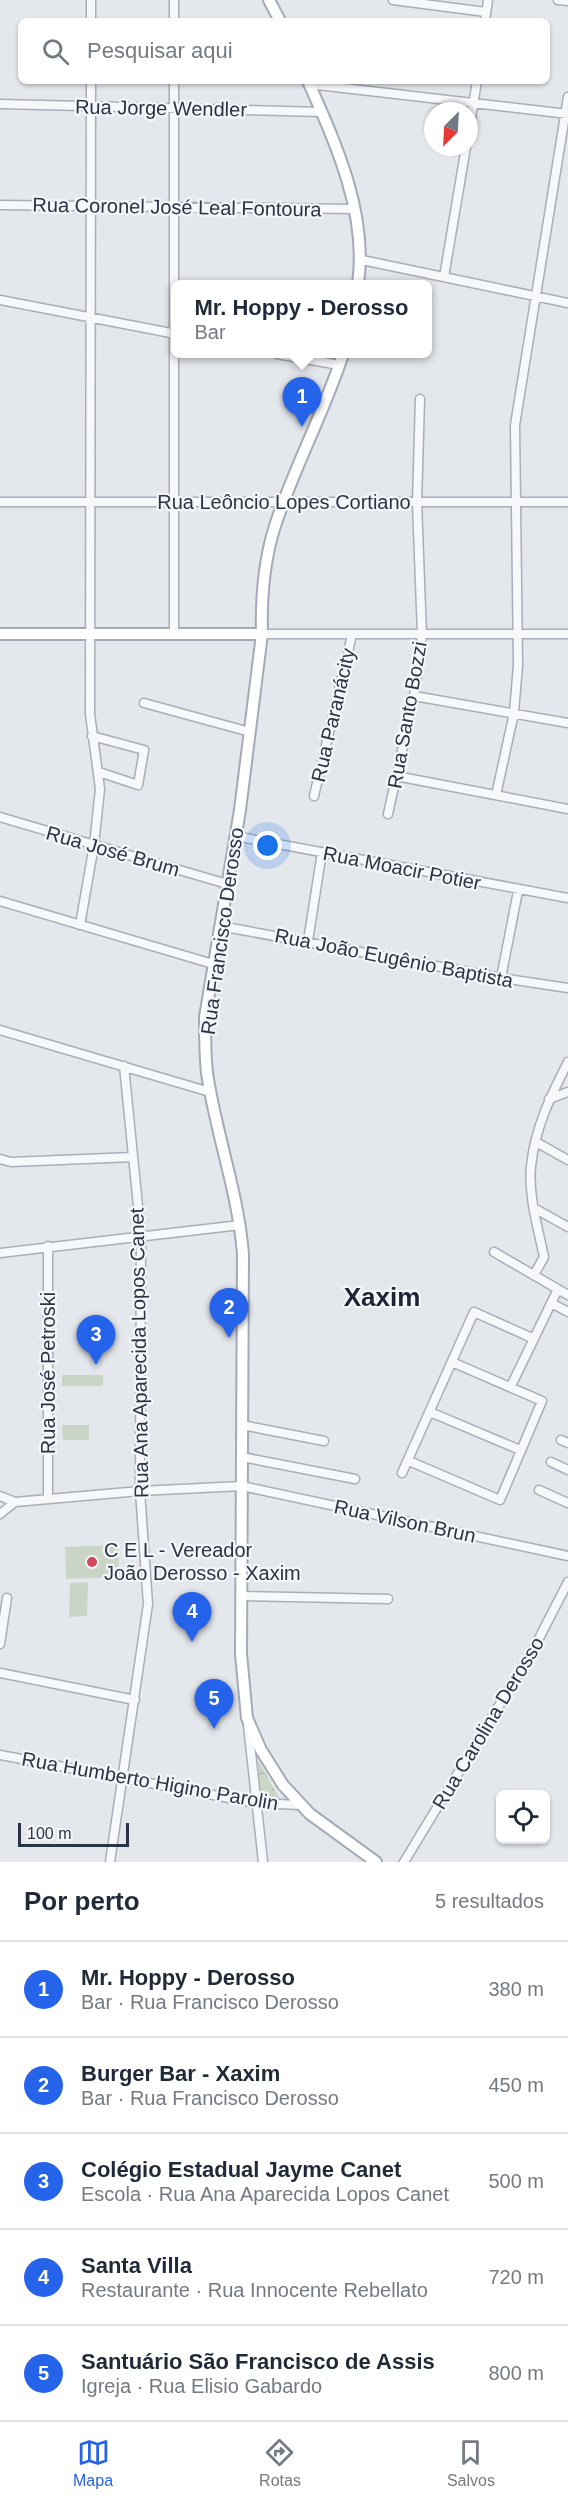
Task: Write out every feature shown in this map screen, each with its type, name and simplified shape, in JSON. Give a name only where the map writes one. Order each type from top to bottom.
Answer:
[{"type":"main road","points":[[269,0],[278,18]]},
{"type":"main road","points":[[309,84],[332,134],[354,209],[361,238],[362,260],[359,280]]},
{"type":"main road","name":"Rua Francisco Derosso","points":[[342,358],[273,531],[267,562],[261,614],[262,634],[236,836],[205,1017],[210,1092],[240,1225],[243,1254],[241,1654],[247,1718],[261,1750],[283,1785],[300,1806],[376,1862]]},
{"type":"main road","points":[[0,634],[262,634]]},
{"type":"street","points":[[91,18],[92,0]]},
{"type":"street","points":[[174,0],[174,18]]},
{"type":"street","points":[[393,0],[485,16],[488,0]]},
{"type":"street","points":[[558,0],[568,1]]},
{"type":"street","points":[[80,925],[94,845],[100,789],[92,736],[89,634],[91,84]]},
{"type":"street","points":[[174,84],[175,280]]},
{"type":"street","points":[[323,84],[459,102]]},
{"type":"street","points":[[474,102],[477,84]]},
{"type":"street","points":[[496,795],[513,713],[518,664],[515,425],[534,296],[567,114],[568,97]]},
{"type":"street","name":"Rua Jorge Wendler","points":[[0,104],[322,112]]},
{"type":"street","points":[[478,104],[567,114]]},
{"type":"street","points":[[444,277],[464,156]]},
{"type":"street","name":"Rua Coronel José Leal Fontoura","points":[[0,205],[354,209]]},
{"type":"street","points":[[362,260],[568,303]]},
{"type":"street","points":[[0,300],[171,333]]},
{"type":"street","points":[[174,634],[175,358]]},
{"type":"street","points":[[298,358],[339,366]]},
{"type":"street","name":"Rua Santo Bozzi","points":[[388,814],[414,696],[422,635],[417,502],[420,399]]},
{"type":"street","name":"Rua Leôncio Lopes Cortiano","points":[[0,502],[568,502]]},
{"type":"street","points":[[262,634],[568,634]]},
{"type":"street","name":"Rua Paranácity","points":[[314,796],[352,634]]},
{"type":"street","points":[[414,696],[568,723]]},
{"type":"street","points":[[144,703],[250,732]]},
{"type":"street","points":[[92,736],[144,750],[138,785],[99,772]]},
{"type":"street","points":[[396,776],[568,809]]},
{"type":"street","name":"Rua José Brum","points":[[0,817],[227,884]]},
{"type":"street","name":"Rua Moacir Potier","points":[[236,836],[518,891],[568,898]]},
{"type":"street","points":[[308,942],[322,852]]},
{"type":"street","points":[[501,978],[518,891]]},
{"type":"street","points":[[0,901],[213,964]]},
{"type":"street","name":"Rua João Eugênio Baptista","points":[[220,926],[501,978],[568,988]]},
{"type":"street","points":[[0,1030],[210,1092]]},
{"type":"street","points":[[534,1275],[544,1257],[534,1208],[531,1167],[549,1099],[568,1062]]},
{"type":"street","name":"Rua Ana Aparecida Lopos Canet","points":[[110,1862],[148,1604],[140,1491],[141,1236],[124,1066]]},
{"type":"street","points":[[556,1084],[568,1091]]},
{"type":"street","points":[[549,1099],[568,1091]]},
{"type":"street","points":[[536,1142],[568,1160]]},
{"type":"street","points":[[0,1159],[11,1162],[133,1157]]},
{"type":"street","points":[[534,1208],[568,1227]]},
{"type":"street","points":[[538,1227],[550,1217]]},
{"type":"street","points":[[0,1253],[240,1225]]},
{"type":"street","name":"Rua José Petroski","points":[[48,1246],[48,1499]]},
{"type":"street","points":[[494,1252],[568,1294]]},
{"type":"street","points":[[511,1386],[532,1338],[558,1289]]},
{"type":"street","points":[[551,1303],[568,1312]]},
{"type":"street","points":[[402,1473],[474,1312],[532,1338]]},
{"type":"street","points":[[408,1461],[500,1500],[542,1401],[452,1362]]},
{"type":"street","points":[[430,1412],[520,1450]]},
{"type":"street","points":[[242,1425],[324,1441]]},
{"type":"street","points":[[242,1457],[355,1479]]},
{"type":"street","points":[[551,1462],[568,1470]]},
{"type":"street","name":"Rua Vilson Brun","points":[[15,1502],[140,1491],[242,1486],[568,1556]]},
{"type":"street","points":[[539,1490],[568,1503]]},
{"type":"street","points":[[0,1496],[15,1502],[0,1514]]},
{"type":"street","name":"Rua Carolina Derosso","points":[[404,1862],[534,1648],[568,1582]]},
{"type":"street","points":[[241,1596],[388,1599]]},
{"type":"street","points":[[0,1644],[6,1598]]},
{"type":"street","points":[[0,1673],[135,1700]]},
{"type":"street","points":[[247,1718],[264,1862]]},
{"type":"street","name":"Rua Humberto Higino Parolin","points":[[0,1755],[256,1803],[300,1806]]},
{"type":"green space","points":[[62,1375],[103,1375],[103,1386],[62,1386]]},
{"type":"green space","points":[[62,1425],[89,1425],[89,1440],[63,1440]]},
{"type":"green space","name":"C E L - Vereador João Derosso - Xaxim","points":[[118,1545],[119,1577],[66,1579],[65,1547]]},
{"type":"green space","points":[[88,1582],[87,1616],[69,1617],[70,1583]]},
{"type":"green space","points":[[258,1760],[282,1803],[261,1800]]},
{"type":"place","name":"Mr. Hoppy - Derosso","points":[[302,427]]},
{"type":"place","name":"Burger Bar - Xaxim","points":[[229,1338]]},
{"type":"place","name":"Colégio Estadual Jayme Canet","points":[[96,1365]]},
{"type":"place","name":"C E L - Vereador João Derosso - Xaxim","points":[[92,1562]]},
{"type":"place","name":"Santa Villa","points":[[192,1642]]},
{"type":"place","name":"Santuário São Francisco de Assis","points":[[214,1729]]},
{"type":"district","name":"Xaxim","points":[[382,1297]]}]
